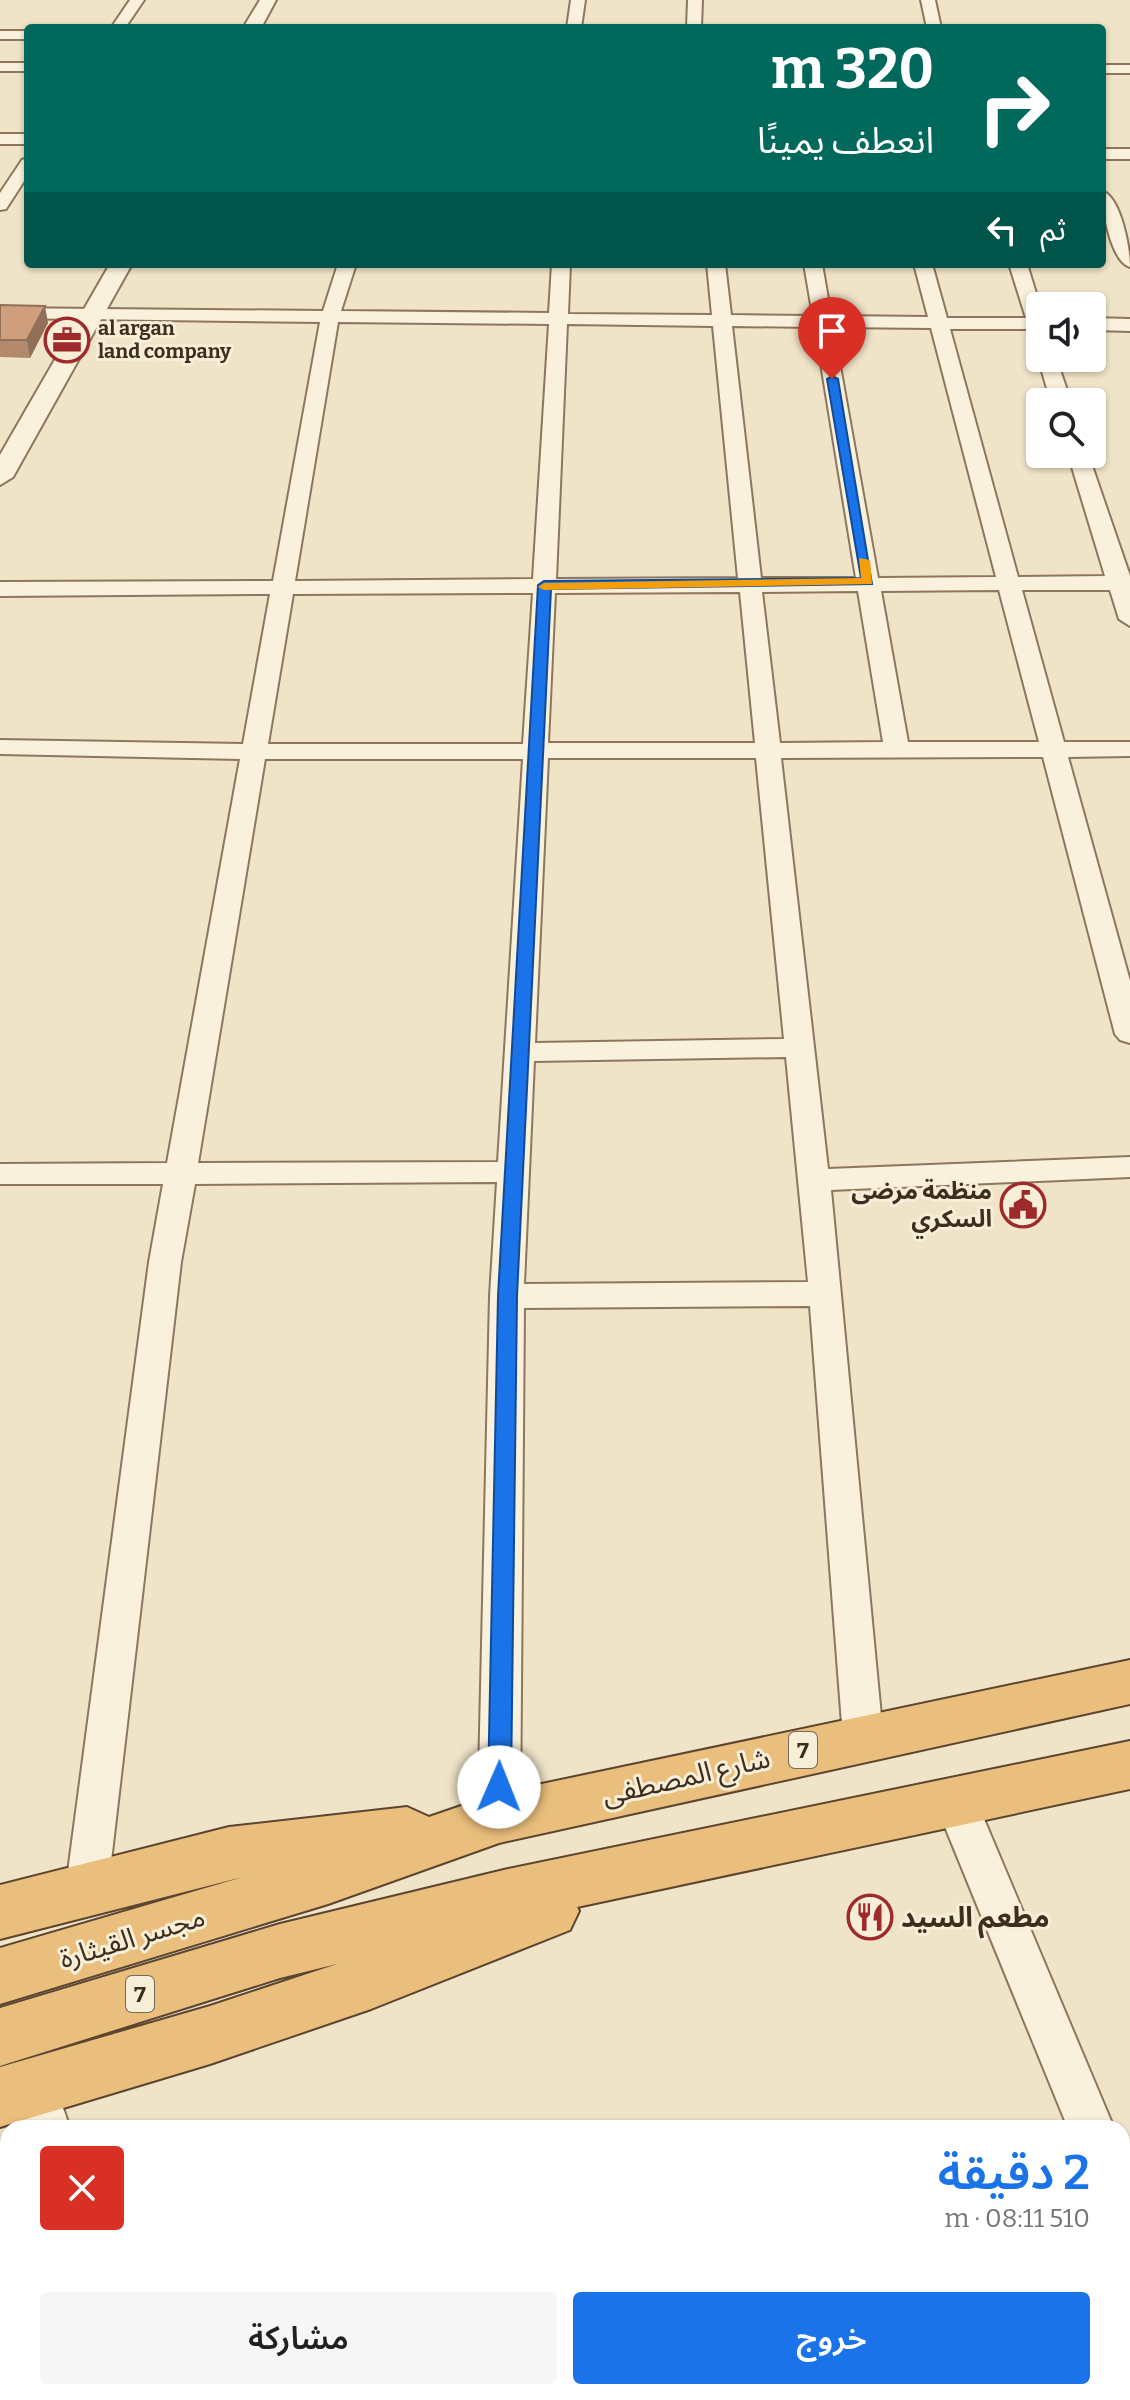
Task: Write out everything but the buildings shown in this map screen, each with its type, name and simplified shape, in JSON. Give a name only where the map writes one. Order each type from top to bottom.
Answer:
[{"type":"highway","name":"شارع المصطفى","points":[[488,1821],[863,1737],[1130,1682]]},
{"type":"highway","name":"7","points":[[272,1924],[508,1895],[1130,1765]]},
{"type":"highway","points":[[0,1912],[87,1887],[229,1853],[488,1821]]},
{"type":"highway","name":"7","points":[[0,2037],[272,1924],[488,1821]]},
{"type":"highway","points":[[27,2104],[210,2035],[357,1986],[500,1928],[729,1850]]},
{"type":"highway","name":"مجسر القيثارة","points":[[0,1976],[272,1924]]},
{"type":"street","points":[[121,24],[137,0]]},
{"type":"street","points":[[254,24],[268,0]]},
{"type":"street","points":[[575,24],[578,0]]},
{"type":"street","points":[[694,24],[695,0]]},
{"type":"street","points":[[928,0],[933,24]]},
{"type":"street","points":[[0,35],[24,35]]},
{"type":"street","points":[[0,67],[24,67]]},
{"type":"street","points":[[1106,69],[1130,69]]},
{"type":"street","points":[[0,139],[24,139]]},
{"type":"street","points":[[1106,154],[1130,154]]},
{"type":"street","points":[[0,205],[24,169]]},
{"type":"street","points":[[1106,205],[1130,262]]},
{"type":"street","points":[[0,477],[119,268]]},
{"type":"street","points":[[87,1887],[165,1262],[330,316],[346,268]]},
{"type":"street","points":[[488,1821],[507,1296],[561,268]]},
{"type":"street","points":[[716,268],[826,1294],[863,1737]]},
{"type":"street","points":[[814,268],[897,750]]},
{"type":"street","points":[[924,268],[1130,1034]]},
{"type":"street","points":[[1019,268],[1027,292]]},
{"type":"street","points":[[0,313],[822,321],[1026,326]]},
{"type":"street","points":[[1106,324],[1130,325]]},
{"type":"street","points":[[1083,468],[1124,583],[1130,619]]},
{"type":"street","points":[[0,589],[1008,581],[1124,583]]},
{"type":"street","points":[[0,747],[254,752],[1130,749]]},
{"type":"street","points":[[520,1052],[800,1048]]},
{"type":"street","points":[[814,1180],[1130,1167]]},
{"type":"street","points":[[0,1174],[514,1172]]},
{"type":"street","points":[[507,1296],[826,1294]]},
{"type":"street","points":[[955,1800],[1088,2120]]},
{"type":"slow traffic","points":[[544,587],[868,582],[864,560]]},
{"type":"place","name":"al argan land company","points":[[67,340]]},
{"type":"place","name":"منظمة مرضى السكري","points":[[1023,1205]]},
{"type":"place","name":"مطعم السيد","points":[[870,1917]]},
{"type":"route","points":[[499,1787],[507,1296],[544,585],[868,582],[832,379]]}]
